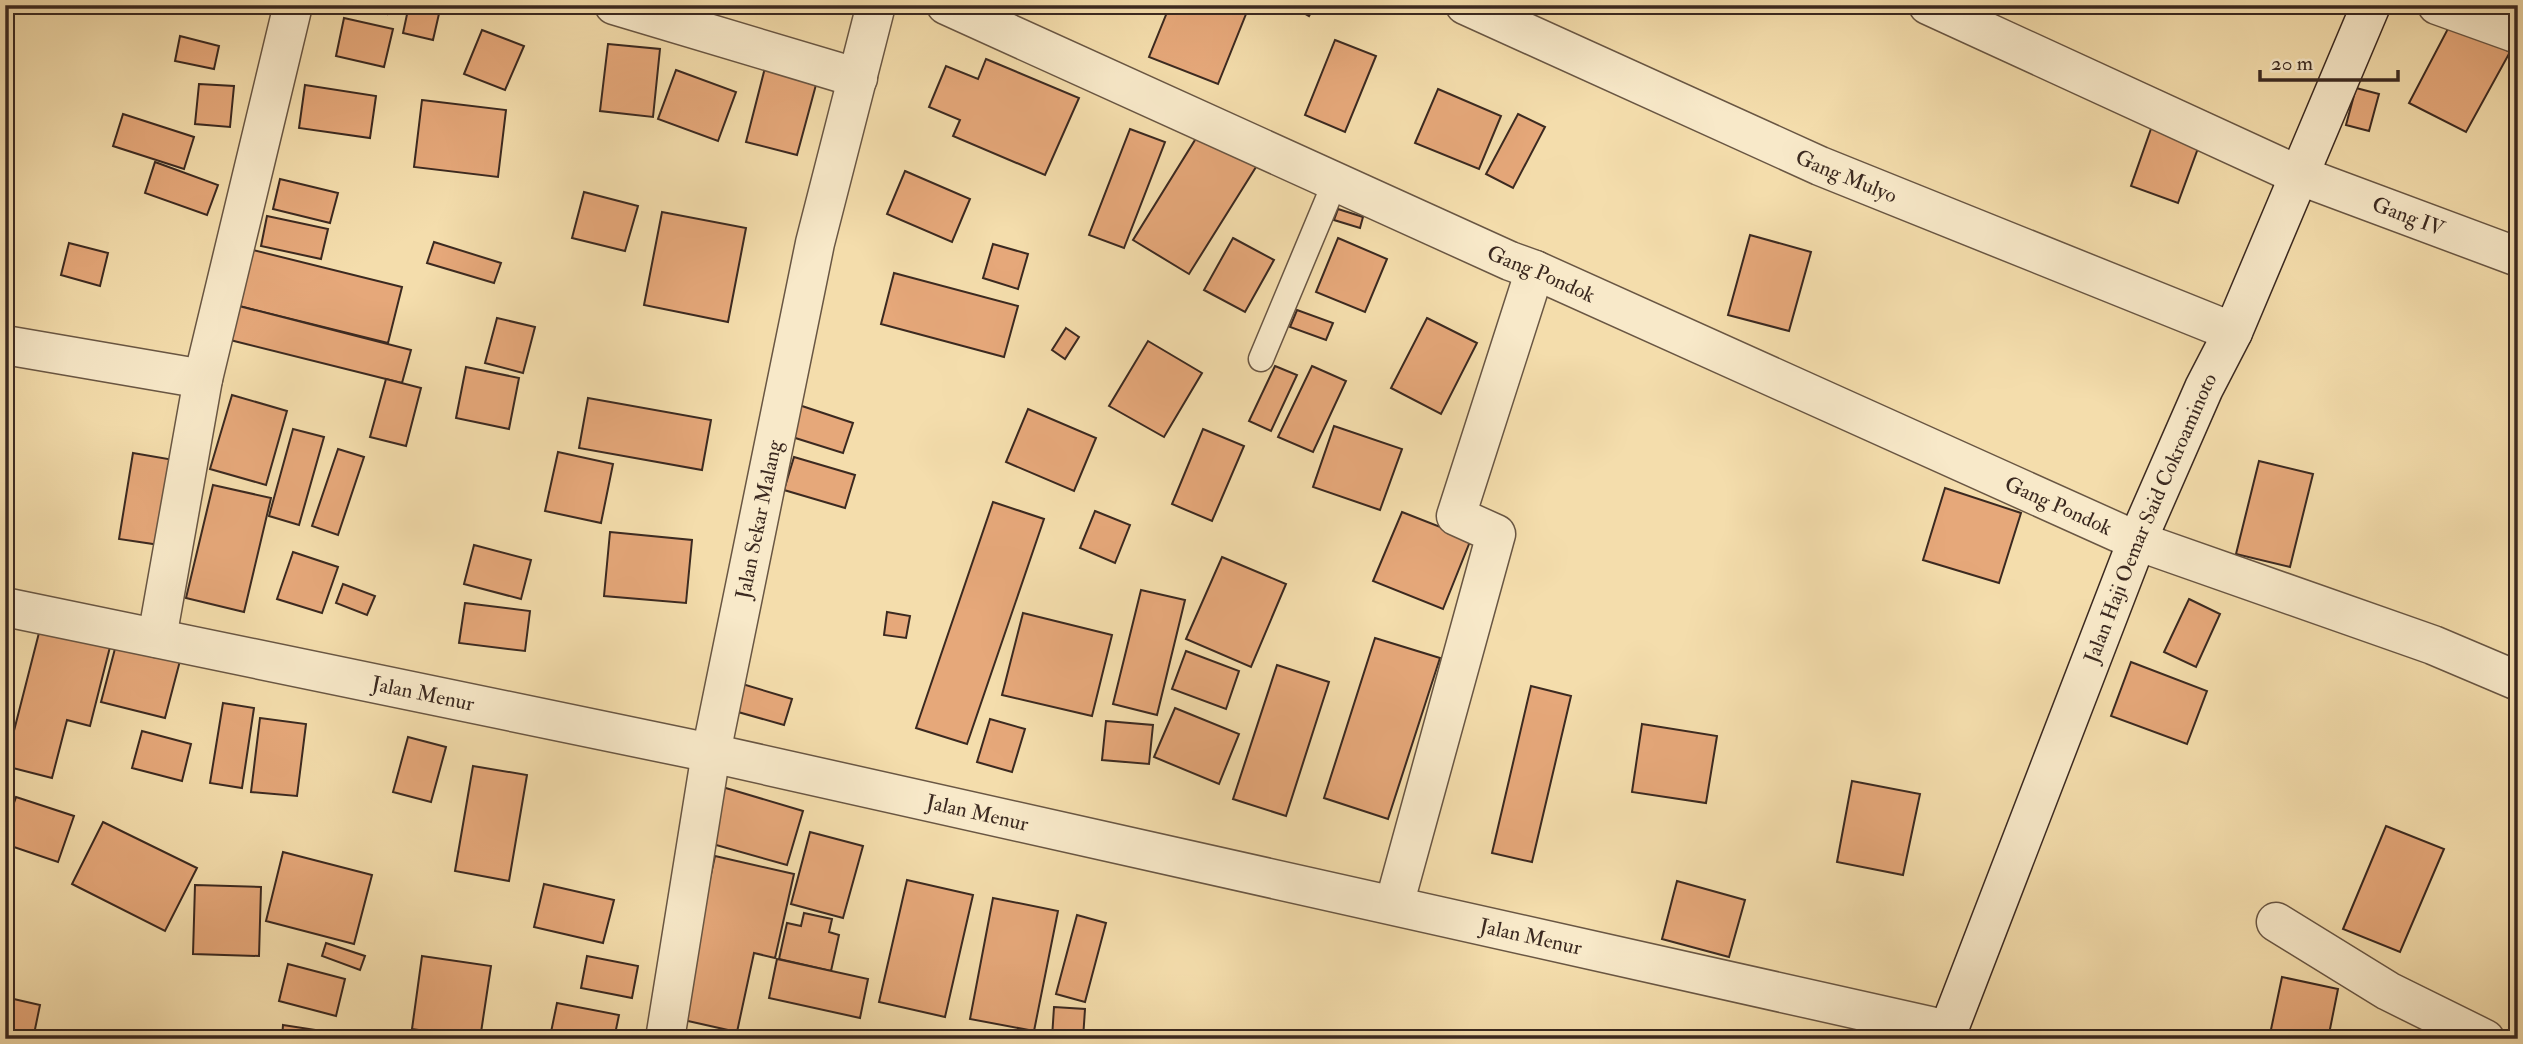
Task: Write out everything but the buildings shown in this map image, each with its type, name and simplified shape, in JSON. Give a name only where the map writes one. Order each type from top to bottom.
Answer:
[{"type":"street","points":[[157,638],[203,379],[293,5]]},
{"type":"street","points":[[614,5],[858,78]]},
{"type":"street","name":"Jalan Sekar Malang","points":[[665,1039],[711,753],[815,243],[876,5]]},
{"type":"street","name":"Gang Pondok","points":[[946,5],[2137,541],[2433,645],[2518,681]]},
{"type":"street","name":"Gang Mulyo","points":[[1465,5],[1820,166],[2233,332]]},
{"type":"street","name":"Gang IV","points":[[1928,5],[2298,175],[2518,257]]},
{"type":"street","name":"Jalan Haji Oemar Said Cokroaminoto","points":[[1947,1034],[2137,541],[2204,388],[2233,332],[2371,5]]},
{"type":"street","points":[[2437,5],[2518,34]]},
{"type":"street","points":[[1394,905],[1496,534],[1456,516],[1535,270]]},
{"type":"street","points":[[5,345],[203,379]]},
{"type":"street","name":"Jalan Menur","points":[[5,607],[711,753],[1394,905],[1947,1034]]},
{"type":"street","points":[[2276,922],[2388,991],[2485,1039]]},
{"type":"lane","points":[[1261,359],[1335,182]]}]
